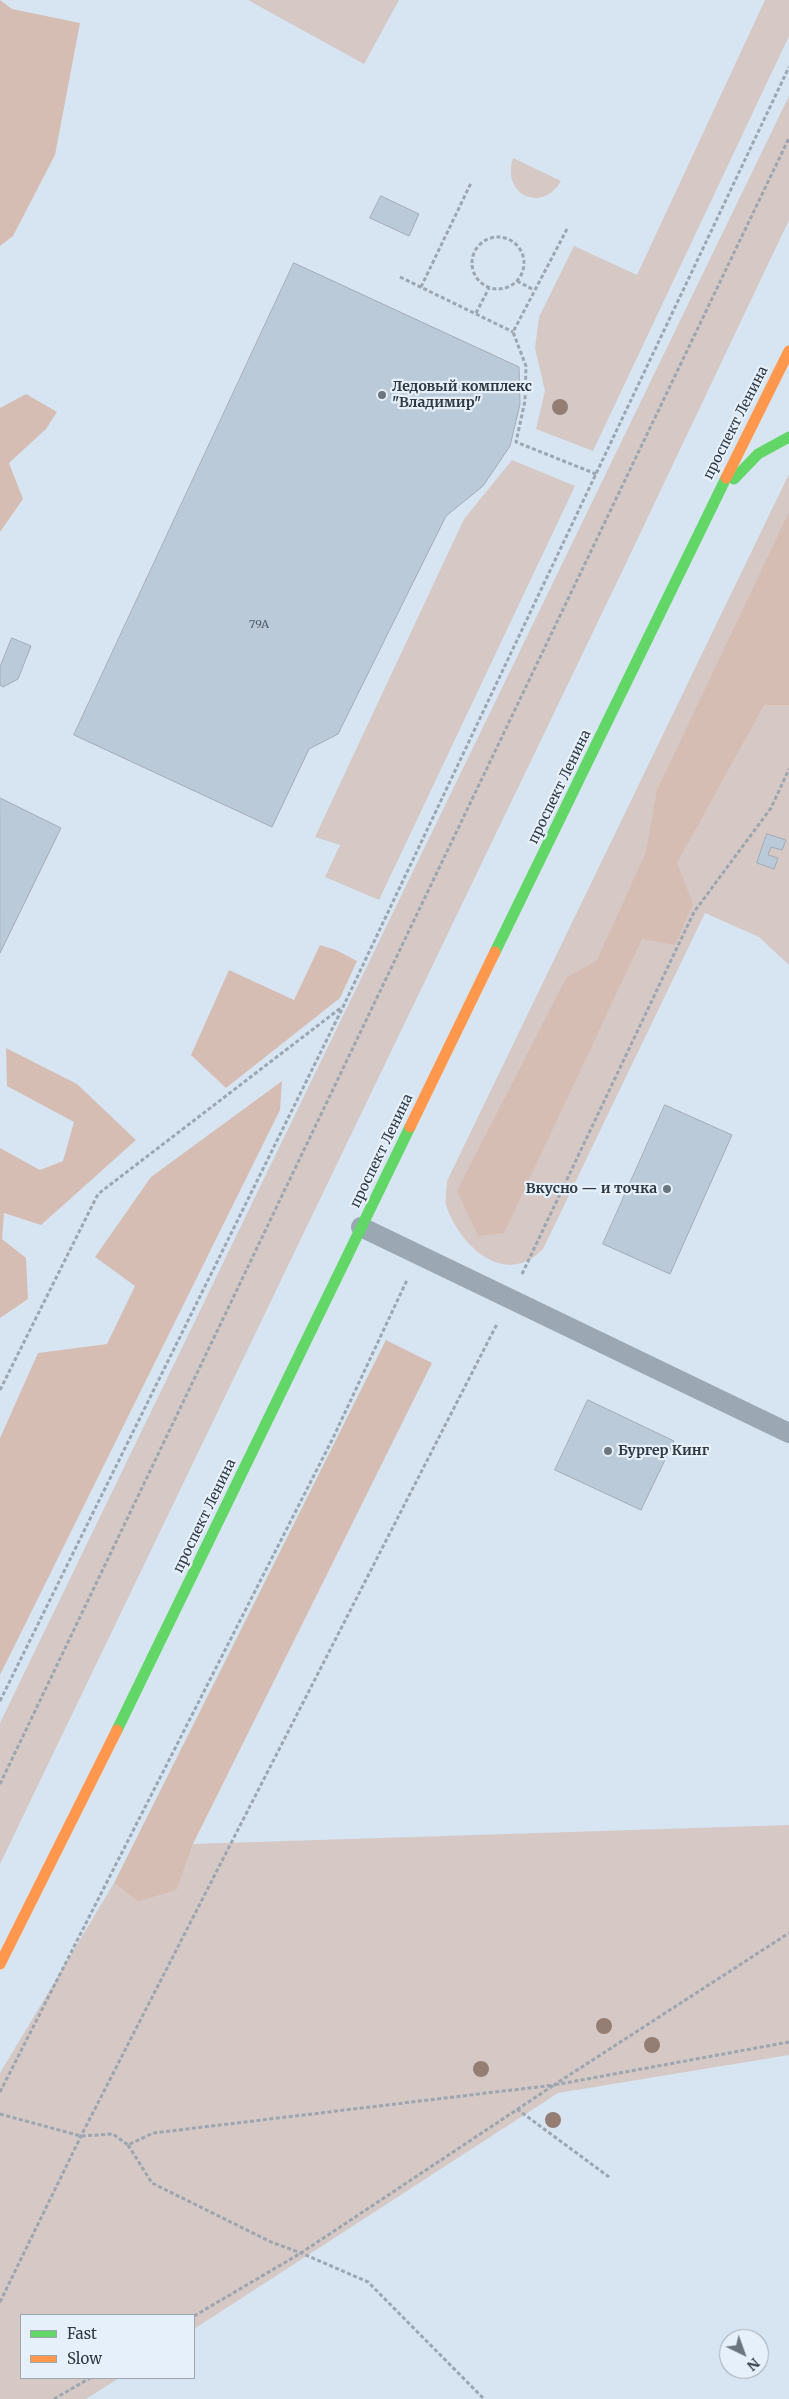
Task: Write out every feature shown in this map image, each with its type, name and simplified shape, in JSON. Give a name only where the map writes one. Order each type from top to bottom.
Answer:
[{"type":"main road","name":"проспект Ленина","points":[[0,1964],[122,1720],[789,351]]},
{"type":"main road","points":[[712,506],[749,460],[774,442],[789,437]]},
{"type":"lane","points":[[361,1227],[789,1433]]},
{"type":"path","points":[[0,1701],[343,1007],[789,67]]},
{"type":"path","points":[[0,1784],[789,138]]},
{"type":"path","points":[[420,287],[471,183]]},
{"type":"path","points":[[513,332],[566,228]]},
{"type":"path","points":[[488,237],[506,237],[520,248],[524,266],[517,281],[498,289],[489,288],[480,283],[471,268],[474,250],[488,237]]},
{"type":"path","points":[[400,276],[513,332],[526,366],[526,401],[516,442],[596,474]]},
{"type":"path","points":[[517,281],[534,290]]},
{"type":"path","points":[[476,314],[489,288]]},
{"type":"path","points":[[0,2302],[81,2136],[510,1298],[694,912],[771,808],[789,769]]},
{"type":"path","points":[[0,1390],[98,1194],[343,1007]]},
{"type":"path","points":[[0,2092],[332,1438],[419,1255]]},
{"type":"path","points":[[195,2315],[301,2253],[554,2085],[789,1933]]},
{"type":"path","points":[[128,2145],[153,2134],[554,2085],[789,2042]]},
{"type":"path","points":[[517,2110],[609,2178]]},
{"type":"path","points":[[0,2114],[81,2136],[113,2134],[128,2145],[152,2183],[271,2242],[368,2282],[484,2399]]},
{"type":"path","points":[[54,2399],[88,2379]]},
{"type":"shaded area","points":[[0,0],[12,9],[80,23],[55,155],[13,236],[0,246]]},
{"type":"shaded area","points":[[248,0],[399,0],[364,64]]},
{"type":"shaded area","points":[[765,0],[789,0],[789,36],[593,451],[536,429],[545,391],[535,348],[539,317],[574,246],[637,275]]},
{"type":"shaded area","points":[[789,96],[789,220],[619,578],[0,1864],[0,1723]]},
{"type":"shaded area","points":[[513,158],[561,181],[553,191],[544,197],[534,198],[525,196],[513,182],[511,171]]},
{"type":"shaded area","points":[[26,394],[57,412],[46,429],[9,463],[23,499],[0,532],[0,408]]},
{"type":"shaded area","points":[[512,460],[575,486],[379,900],[325,877],[340,845],[315,837],[464,519]]},
{"type":"shaded area","points":[[789,474],[789,965],[759,937],[705,913],[543,1249],[529,1260],[514,1265],[486,1258],[463,1236],[454,1223],[446,1205],[447,1181]]},
{"type":"shaded area","points":[[789,512],[789,705],[764,705],[677,863],[693,904],[675,945],[642,939],[504,1233],[478,1236],[457,1191],[566,978],[597,960],[646,852],[657,790]]},
{"type":"shaded area","points":[[320,945],[336,950],[357,961],[340,998],[226,1088],[191,1055],[229,970],[294,1000]]},
{"type":"shaded area","points":[[6,1048],[77,1084],[136,1140],[41,1225],[4,1213],[2,1239],[26,1258],[28,1299],[0,1318],[0,1148],[40,1170],[63,1161],[74,1122],[7,1086]]},
{"type":"shaded area","points":[[282,1081],[280,1110],[0,1675],[0,1438],[38,1353],[107,1344],[135,1286],[95,1257],[151,1177]]},
{"type":"shaded area","points":[[386,1340],[432,1363],[193,1844],[177,1890],[138,1902],[114,1883]]},
{"type":"shaded area","points":[[789,1825],[789,2055],[558,2093],[195,2328],[195,2314],[20,2314],[20,2379],[117,2379],[86,2399],[0,2399],[0,2073],[114,1883],[138,1902],[177,1890],[193,1844]]},
{"type":"building","points":[[381,196],[419,214],[409,236],[370,218]]},
{"type":"building","points":[[294,263],[519,367],[520,404],[510,446],[483,486],[446,516],[338,734],[309,749],[272,827],[74,735]]},
{"type":"building","points":[[12,638],[31,646],[18,679],[3,687],[0,685],[0,667]]},
{"type":"building","points":[[0,798],[61,828],[0,953]]},
{"type":"building","points":[[767,834],[786,840],[782,850],[771,847],[768,855],[778,858],[774,869],[757,863]]},
{"type":"building","name":"Вкусно — и точка","points":[[665,1105],[732,1135],[670,1274],[603,1244]]},
{"type":"building","points":[[588,1400],[674,1441],[641,1510],[555,1470]]},
{"type":"traffic: fast","points":[[734,479],[758,454],[789,437]]},
{"type":"traffic: fast","points":[[495,952],[726,478]]},
{"type":"traffic: fast","points":[[117,1730],[410,1127]]},
{"type":"traffic: slow","points":[[726,478],[789,351]]},
{"type":"traffic: slow","points":[[410,1127],[495,952]]},
{"type":"traffic: slow","points":[[0,1964],[117,1730]]},
{"type":"place","name":"Ледовый комплекс \"Владимир\"","points":[[382,395]]},
{"type":"place","name":"Вкусно — и точка","points":[[667,1189]]},
{"type":"place","name":"Бургер Кинг","points":[[608,1451]]}]
